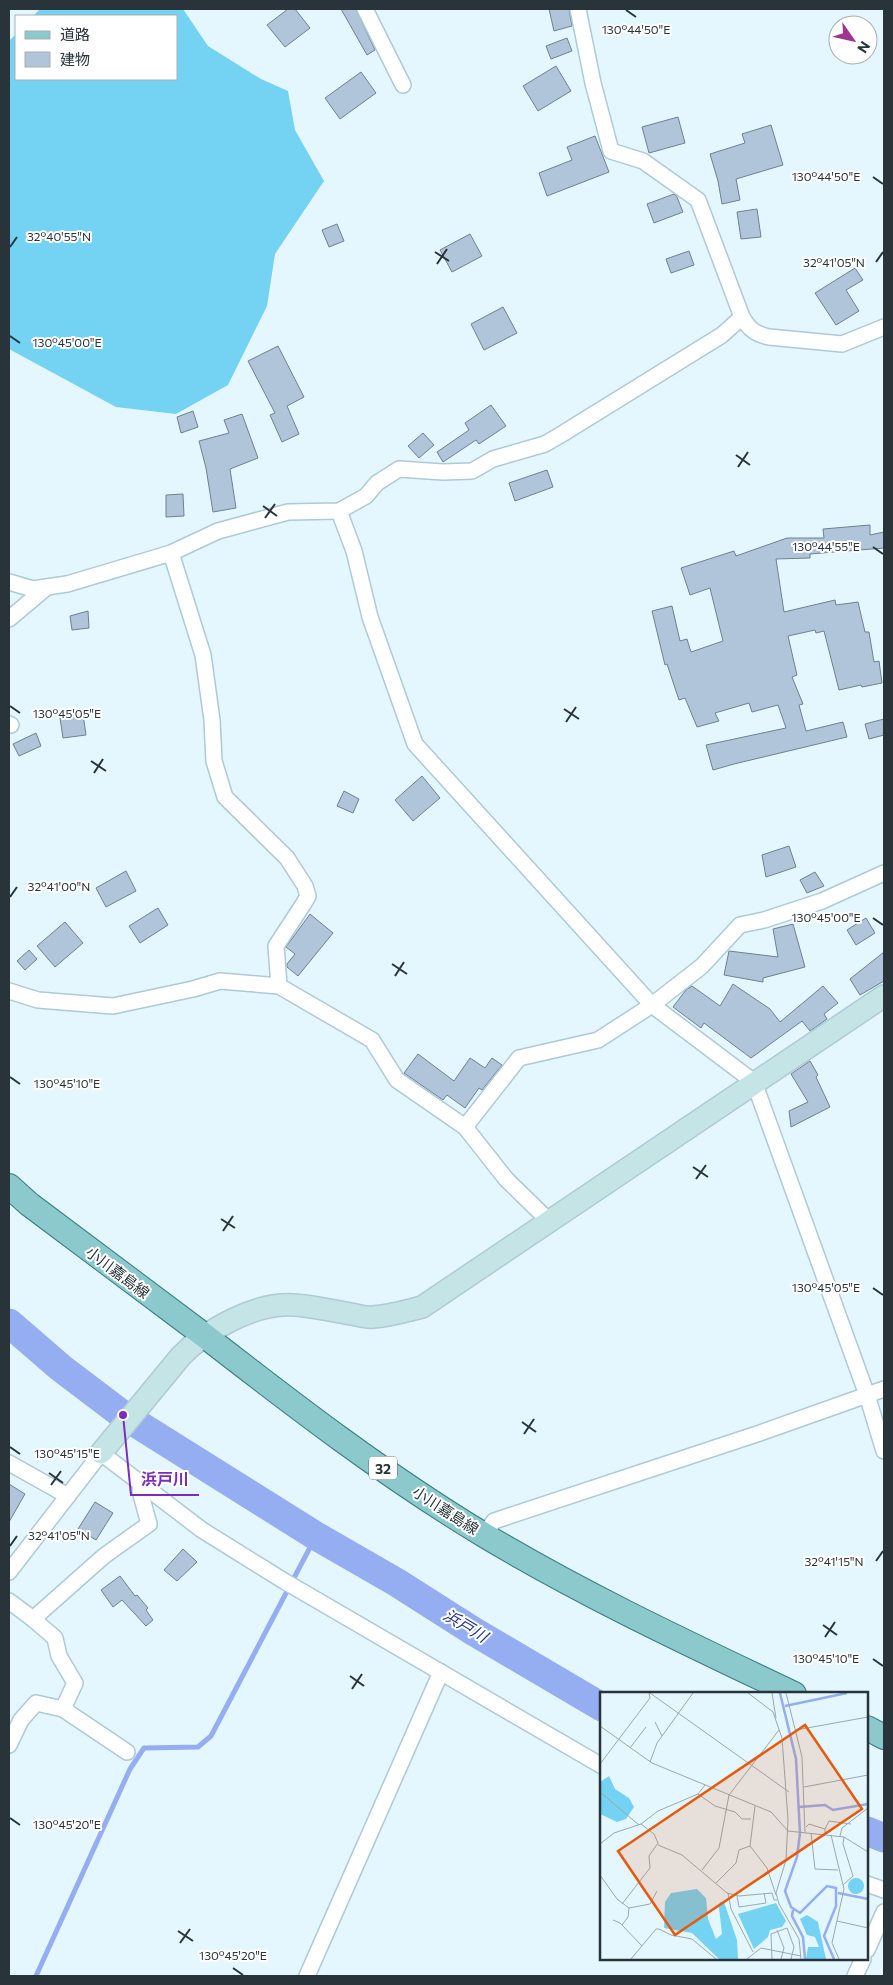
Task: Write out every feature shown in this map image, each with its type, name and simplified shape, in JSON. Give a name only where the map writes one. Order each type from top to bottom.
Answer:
[{"type":"main road","name":"小川嘉島線","points":[[9,1186],[29,1204],[283,1398],[368,1459],[484,1535],[621,1610],[790,1692]]},
{"type":"main road","points":[[868,1729],[884,1737]]},
{"type":"street","points":[[365,9],[403,86]]},
{"type":"street","points":[[578,9],[593,83],[611,151],[643,161],[698,200],[742,317],[748,328],[758,334],[842,344],[884,327]]},
{"type":"street","points":[[9,582],[33,589],[67,584],[172,553],[218,531],[288,512],[339,511],[366,496],[376,483],[399,469],[443,472],[472,471],[493,459],[545,444],[722,335],[742,317]]},
{"type":"street","points":[[339,511],[354,551],[370,617],[415,744],[652,1005],[754,1082],[867,1394],[884,1451]]},
{"type":"street","points":[[172,553],[203,654],[212,720],[214,761],[225,797],[288,858],[305,886],[308,896],[276,946],[279,986]]},
{"type":"street","points":[[9,619],[48,586]]},
{"type":"street","points":[[465,1126],[519,1058],[598,1040],[652,1005],[702,966],[740,925],[764,920],[822,901],[884,873]]},
{"type":"street","points":[[9,991],[38,1000],[113,1006],[193,989],[220,981],[279,986],[372,1040],[397,1080],[465,1126],[506,1179],[548,1220]]},
{"type":"street","points":[[9,1572],[104,1449],[181,1356],[204,1336],[232,1320],[265,1307],[293,1305],[372,1318],[398,1314],[422,1307],[548,1220],[884,996]]},
{"type":"street","points":[[484,1535],[494,1521],[760,1433],[884,1389]]},
{"type":"street","points":[[104,1449],[142,1483],[202,1530],[600,1765]]},
{"type":"street","points":[[9,1462],[68,1496]]},
{"type":"street","points":[[33,1619],[104,1556],[149,1524],[140,1491],[142,1483]]},
{"type":"street","points":[[9,1601],[55,1638],[59,1656],[75,1684],[63,1709]]},
{"type":"street","points":[[307,1976],[441,1672]]},
{"type":"street","points":[[9,1745],[21,1720],[36,1702],[63,1709],[127,1752]]},
{"type":"street","points":[[868,1884],[884,1890]]},
{"type":"street","points":[[868,1948],[884,1912]]},
{"type":"street","points":[[855,1976],[863,1960]]},
{"type":"shaded area","points":[[40,9],[183,9],[208,46],[261,79],[288,91],[295,130],[324,181],[275,254],[267,306],[228,385],[176,414],[116,407],[9,349],[9,41],[15,35],[15,80],[178,80],[178,15],[34,15]]},
{"type":"building","points":[[288,9],[295,9],[310,28],[285,47],[267,25]]},
{"type":"building","points":[[341,9],[356,9],[375,50],[367,55]]},
{"type":"building","points":[[549,9],[569,9],[572,26],[554,31]]},
{"type":"building","points":[[567,38],[572,51],[551,59],[546,46]]},
{"type":"building","points":[[556,66],[571,91],[538,111],[523,86]]},
{"type":"building","points":[[361,72],[376,93],[340,119],[325,98]]},
{"type":"building","points":[[678,117],[685,143],[649,153],[642,127]]},
{"type":"building","points":[[771,125],[783,165],[736,179],[740,200],[722,204],[710,154],[745,143],[742,134]]},
{"type":"building","points":[[595,136],[609,172],[547,196],[539,173],[572,160],[567,147]]},
{"type":"building","points":[[674,194],[683,212],[654,223],[647,204]]},
{"type":"building","points":[[757,209],[761,237],[741,239],[737,212]]},
{"type":"building","points":[[337,224],[344,241],[329,247],[322,230]]},
{"type":"building","points":[[470,234],[482,256],[452,272],[440,250]]},
{"type":"building","points":[[689,251],[694,265],[671,273],[666,259]]},
{"type":"building","points":[[855,268],[863,280],[846,290],[859,311],[836,325],[815,293]]},
{"type":"building","points":[[503,307],[517,333],[484,350],[471,324]]},
{"type":"building","points":[[278,346],[304,397],[287,406],[299,434],[282,442],[270,415],[275,413],[248,361]]},
{"type":"building","points":[[491,405],[506,426],[479,444],[476,440],[443,462],[437,452],[469,430],[465,423]]},
{"type":"building","points":[[193,411],[198,427],[181,433],[177,417]]},
{"type":"building","points":[[242,414],[258,458],[230,469],[236,508],[213,512],[206,468],[199,441],[229,433],[224,420]]},
{"type":"building","points":[[423,433],[434,445],[419,458],[408,446]]},
{"type":"building","points":[[547,470],[553,487],[515,501],[509,483]]},
{"type":"building","points":[[183,494],[184,516],[166,517],[166,495]]},
{"type":"building","points":[[870,525],[870,535],[884,532],[884,548],[810,554],[810,558],[776,559],[784,612],[835,600],[836,605],[858,602],[865,632],[869,632],[874,662],[879,661],[882,683],[839,690],[824,631],[816,633],[815,630],[788,636],[797,675],[792,677],[803,704],[799,705],[806,731],[843,722],[847,737],[713,770],[706,745],[786,728],[778,705],[752,712],[749,703],[715,713],[719,721],[697,727],[685,698],[679,700],[667,664],[665,665],[652,611],[672,606],[680,641],[687,639],[691,652],[723,641],[710,588],[690,595],[681,568],[734,551],[736,556],[787,538],[824,538],[823,529]]},
{"type":"building","points":[[88,611],[89,628],[72,630],[70,616]]},
{"type":"building","points":[[83,714],[86,735],[63,738],[60,718]]},
{"type":"building","points":[[884,719],[884,735],[869,739],[865,724]]},
{"type":"building","points":[[36,733],[41,746],[19,756],[13,744]]},
{"type":"building","points":[[422,776],[440,798],[413,821],[395,800]]},
{"type":"building","points":[[344,791],[359,799],[353,813],[337,806]]},
{"type":"building","points":[[789,846],[796,867],[766,877],[762,855]]},
{"type":"building","points":[[126,871],[136,891],[106,907],[96,888]]},
{"type":"building","points":[[815,872],[824,886],[807,893],[800,880]]},
{"type":"building","points":[[158,908],[168,925],[140,943],[129,926]]},
{"type":"building","points":[[310,914],[333,933],[298,976],[287,967],[287,964],[295,954],[286,947]]},
{"type":"building","points":[[866,918],[875,933],[856,945],[847,930]]},
{"type":"building","points":[[65,922],[83,943],[55,967],[37,946]]},
{"type":"building","points":[[793,924],[805,967],[763,978],[763,982],[724,975],[729,951],[778,957],[773,929]]},
{"type":"building","points":[[29,950],[37,959],[25,970],[17,961]]},
{"type":"building","points":[[884,952],[884,981],[860,995],[850,979]]},
{"type":"building","points":[[733,984],[770,1009],[780,1022],[823,986],[838,1003],[824,1014],[827,1019],[810,1031],[802,1021],[751,1058],[704,1023],[701,1028],[673,1007],[686,990],[692,986],[720,1006]]},
{"type":"building","points":[[418,1054],[454,1081],[470,1058],[485,1068],[492,1058],[502,1065],[482,1090],[479,1088],[465,1108],[447,1095],[443,1100],[404,1073]]},
{"type":"building","points":[[810,1061],[818,1075],[816,1077],[830,1107],[791,1127],[789,1111],[808,1102],[791,1074]]},
{"type":"building","points":[[9,1484],[25,1494],[9,1522]]},
{"type":"building","points":[[95,1502],[113,1513],[96,1540],[78,1529]]},
{"type":"building","points":[[183,1549],[197,1562],[177,1581],[164,1570]]},
{"type":"building","points":[[120,1576],[135,1596],[137,1595],[148,1608],[146,1610],[153,1620],[146,1626],[122,1600],[113,1607],[101,1590]]},
{"type":"waterway","name":"浜戸川","points":[[9,1323],[61,1368],[123,1415],[316,1536],[396,1582],[473,1631],[600,1706]]},
{"type":"waterway","points":[[36,1976],[130,1769],[144,1748],[198,1747],[211,1736],[316,1536]]},
{"type":"waterway","name":"浜戸川","points":[[868,1831],[884,1838]]},
{"type":"place","name":"浜戸川","points":[[123,1415]]}]
